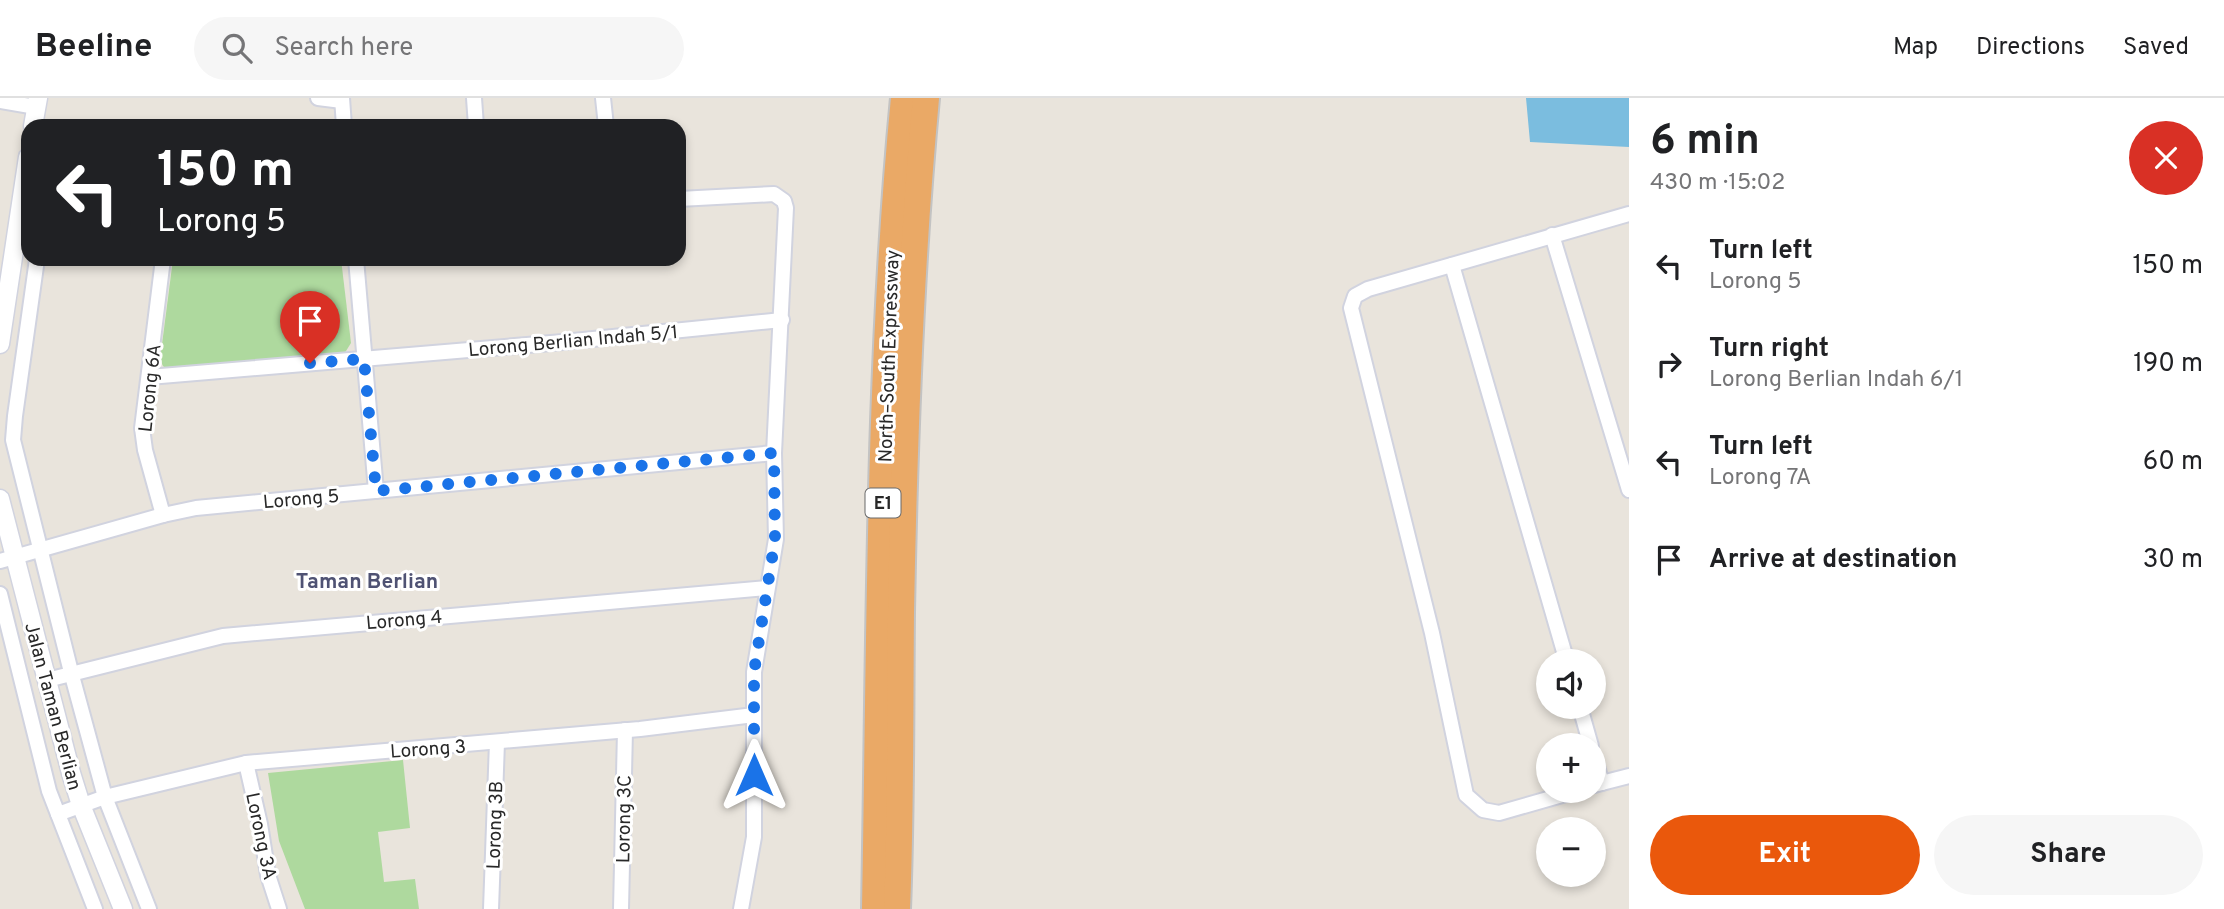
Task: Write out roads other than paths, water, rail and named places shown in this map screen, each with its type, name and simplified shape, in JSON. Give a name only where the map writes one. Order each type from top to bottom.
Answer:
[{"type":"highway","name":"North–South Expressway","points":[[875,909],[886,400],[893,226],[904,98]]},
{"type":"highway","name":"North–South Expressway","points":[[897,909],[901,612],[907,426],[917,217],[926,98]]},
{"type":"street","points":[[318,98],[342,99],[343,119]]},
{"type":"street","points":[[474,98],[476,119]]},
{"type":"street","points":[[603,98],[605,119]]},
{"type":"street","points":[[0,101],[37,103]]},
{"type":"street","points":[[686,199],[774,194],[784,201],[787,215],[774,453],[775,539],[754,672],[754,837],[741,909]]},
{"type":"street","points":[[0,344],[21,211]]},
{"type":"street","points":[[1536,802],[1499,813],[1483,810],[1466,795],[1432,633],[1351,317],[1352,302],[1360,293],[1629,214]]},
{"type":"street","points":[[1552,236],[1629,490]]},
{"type":"street","points":[[1452,265],[1562,649]]},
{"type":"street","points":[[36,266],[13,440],[105,797],[149,909]]},
{"type":"street","name":"Lorong 6A","points":[[162,266],[142,428],[163,515]]},
{"type":"street","points":[[357,266],[376,491]]},
{"type":"street","name":"Lorong Berlian Indah 5/1","points":[[149,377],[563,342],[782,320]]},
{"type":"street","name":"Lorong 5","points":[[8,559],[196,508],[774,453]]},
{"type":"street","name":"Jalan Taman Berlian","points":[[0,499],[8,559],[47,680],[81,805],[123,909]]},
{"type":"street","name":"Lorong 4","points":[[47,680],[231,635],[767,589]]},
{"type":"street","points":[[0,594],[50,791],[95,909]]},
{"type":"street","name":"Lorong 3","points":[[58,814],[105,797],[246,763],[625,730],[754,715]]},
{"type":"street","name":"Lorong 3C","points":[[621,909],[625,730]]},
{"type":"street","name":"Lorong 3B","points":[[491,909],[497,742]]},
{"type":"street","name":"Lorong 3A","points":[[246,763],[268,876],[279,909]]},
{"type":"street","points":[[1606,782],[1629,776]]},
{"type":"water","points":[[1526,98],[1629,98],[1629,147],[1530,142]]},
{"type":"district","name":"Taman Berlian","points":[[367,581]]}]
